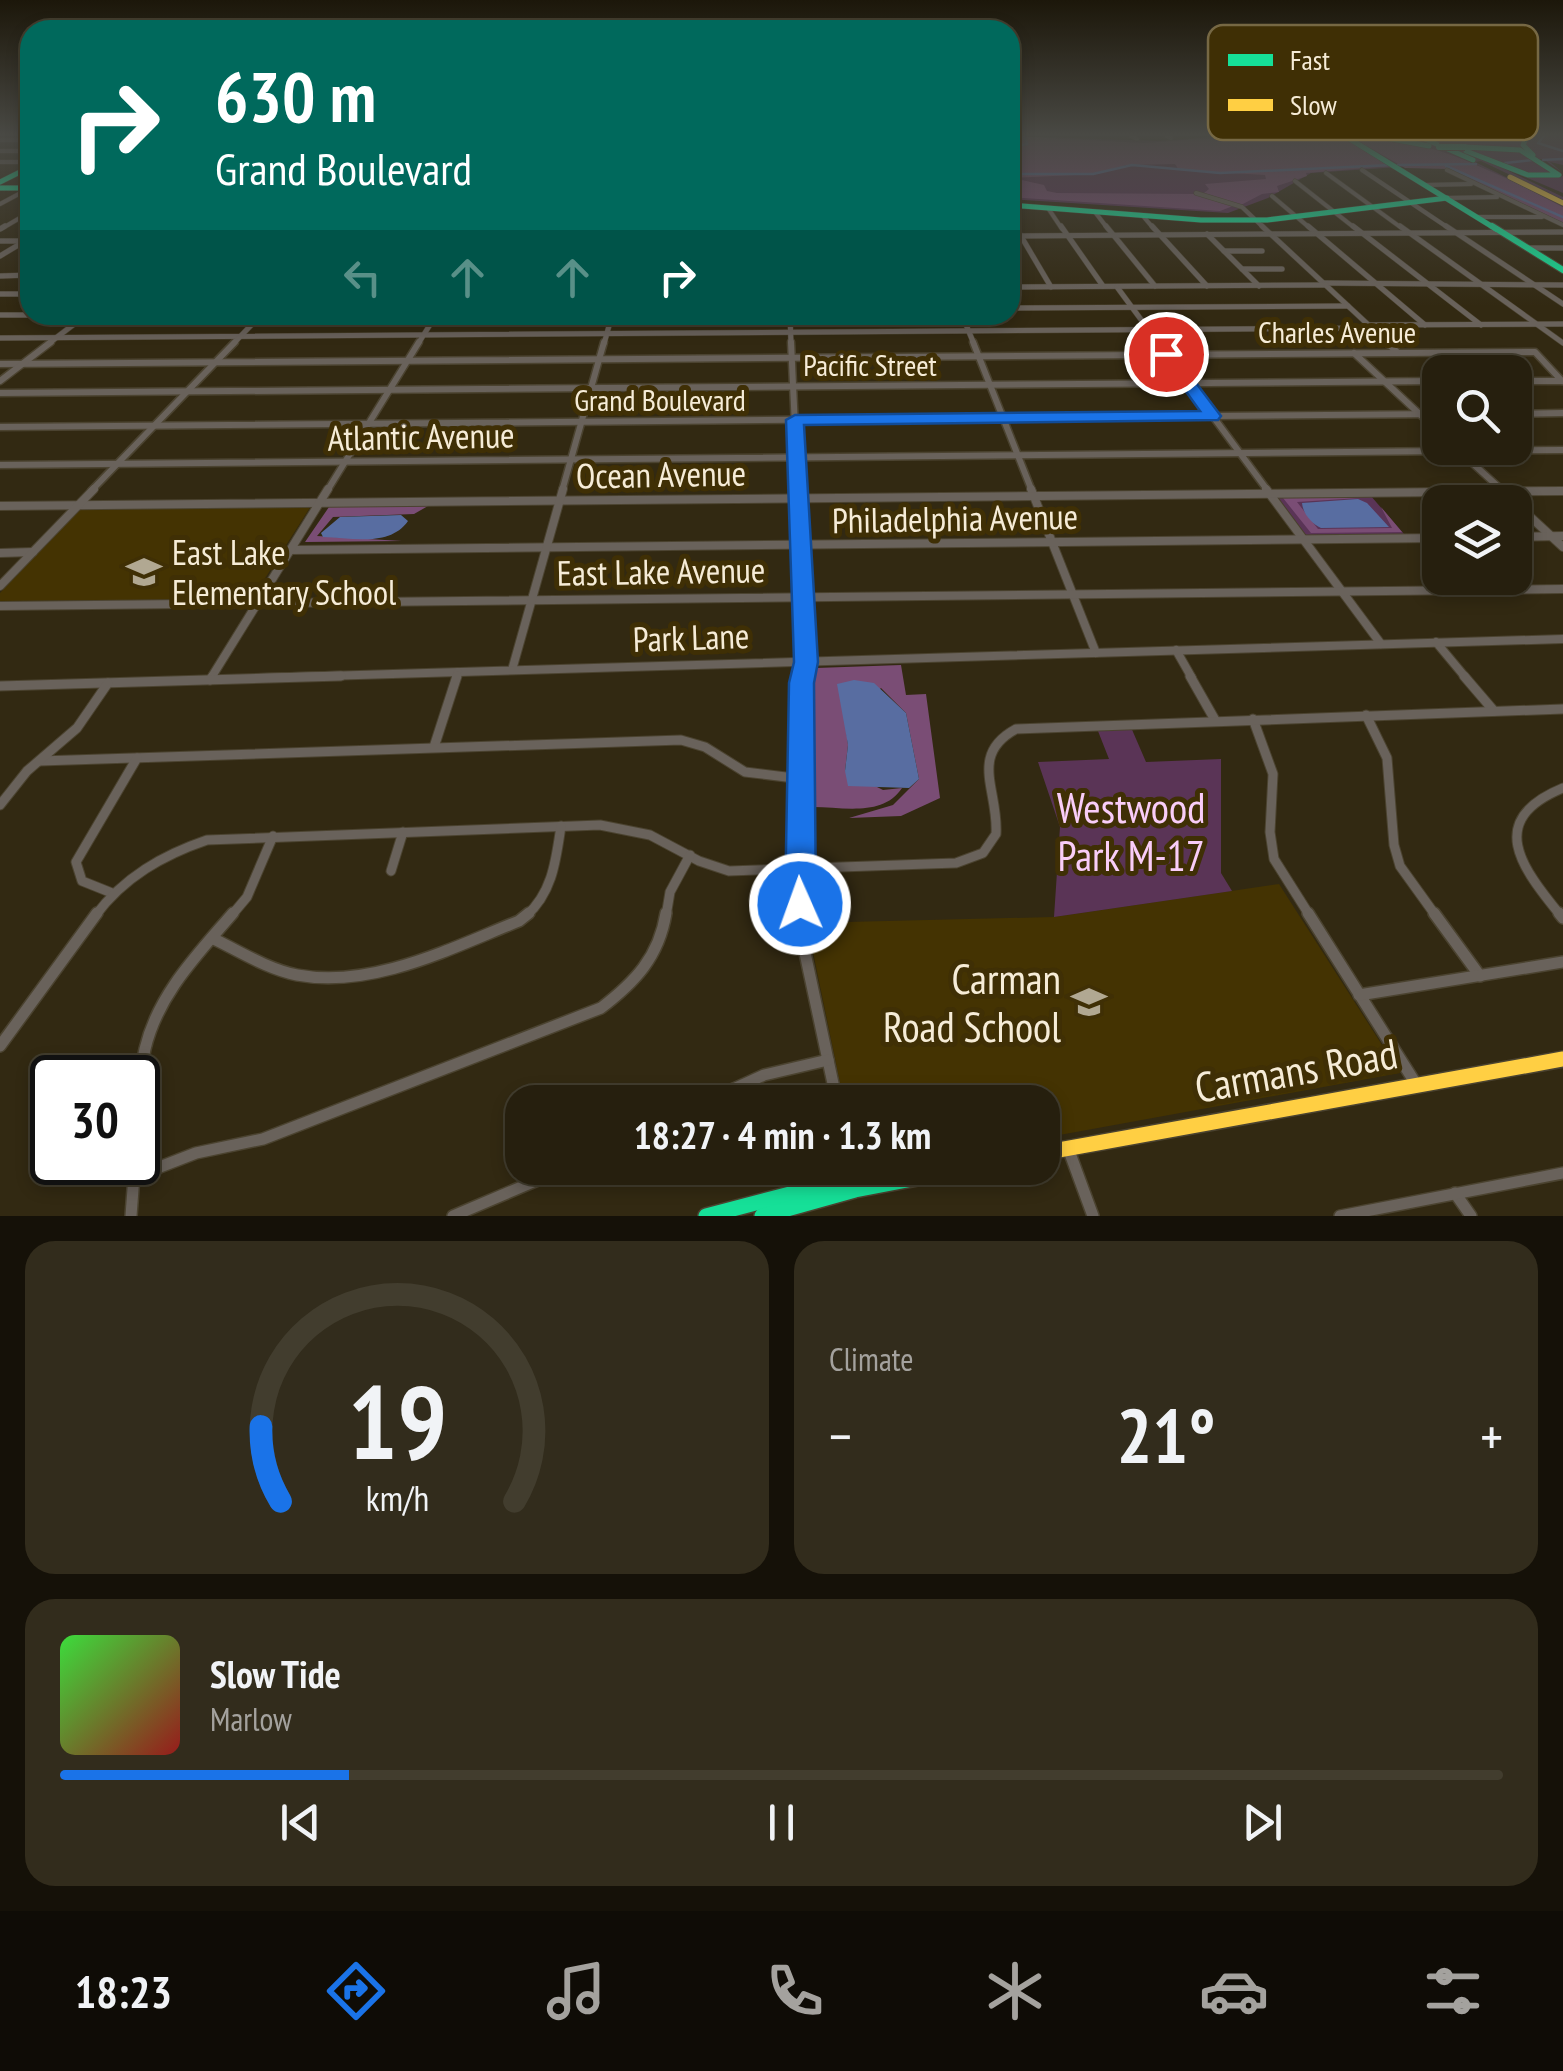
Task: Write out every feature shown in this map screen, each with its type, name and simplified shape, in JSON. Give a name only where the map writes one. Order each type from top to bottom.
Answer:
[{"type":"main road","points":[[1439,193],[1563,270]]},
{"type":"main road","points":[[1020,207],[1256,220],[1447,198]]},
{"type":"main road","name":"Carmans Road","points":[[1060,1150],[1563,1059]]},
{"type":"main road","points":[[762,1216],[880,1185]]},
{"type":"main road","points":[[706,1216],[817,1187],[854,1190]]},
{"type":"street","points":[[1198,193],[1238,205],[1398,353]]},
{"type":"street","points":[[1310,193],[1481,324]]},
{"type":"street","points":[[1353,193],[1563,343]]},
{"type":"street","points":[[1396,193],[1563,304]]},
{"type":"street","points":[[1496,193],[1563,229]]},
{"type":"street","points":[[1272,196],[1425,325]]},
{"type":"street","points":[[1447,198],[1503,196]]},
{"type":"street","points":[[1048,208],[1103,287]]},
{"type":"street","points":[[1095,212],[1155,286]]},
{"type":"street","points":[[1143,216],[1207,286]]},
{"type":"street","points":[[1477,217],[1545,216]]},
{"type":"street","points":[[1020,236],[1502,233],[1563,229]]},
{"type":"street","points":[[1206,234],[1259,286]]},
{"type":"street","points":[[1020,236],[1051,287]]},
{"type":"street","points":[[1527,248],[1563,248]]},
{"type":"street","points":[[1224,251],[1262,251]]},
{"type":"street","points":[[1242,269],[1282,269]]},
{"type":"street","points":[[1020,287],[1563,285]]},
{"type":"street","points":[[1117,287],[1381,644]]},
{"type":"street","points":[[1020,308],[1348,306]]},
{"type":"street","points":[[0,338],[1563,324]]},
{"type":"street","points":[[0,381],[73,325]]},
{"type":"street","points":[[0,586],[251,325]]},
{"type":"street","points":[[210,680],[430,325]]},
{"type":"street","points":[[512,670],[609,325]]},
{"type":"street","points":[[790,325],[806,662],[802,683],[799,869],[802,939],[833,1085]]},
{"type":"street","points":[[966,325],[1096,653]]},
{"type":"street","name":"Charles Avenue","points":[[0,364],[1535,352],[1563,381]]},
{"type":"street","points":[[1354,353],[1420,414]]},
{"type":"street","points":[[1532,381],[1563,381]]},
{"type":"street","name":"Pacific Street","points":[[0,393],[1422,382]]},
{"type":"street","points":[[1532,414],[1563,413]]},
{"type":"street","name":"Grand Boulevard","points":[[0,427],[1420,414]]},
{"type":"street","name":"Atlantic Avenue","points":[[0,464],[1422,450]]},
{"type":"street","name":"Atlantic Avenue","points":[[1532,450],[1563,450]]},
{"type":"street","points":[[1475,465],[1497,485]]},
{"type":"street","name":"Ocean Avenue","points":[[1532,491],[1563,490]]},
{"type":"street","name":"Ocean Avenue","points":[[0,506],[1422,492]]},
{"type":"street","points":[[1532,518],[1563,546]]},
{"type":"street","points":[[1532,537],[1563,536]]},
{"type":"street","name":"Philadelphia Avenue","points":[[290,550],[1422,538]]},
{"type":"street","points":[[0,552],[33,552]]},
{"type":"street","name":"East Lake Avenue","points":[[0,606],[1563,589]]},
{"type":"street","name":"Park Lane","points":[[0,686],[1563,638]]},
{"type":"street","points":[[1436,642],[1494,711]]},
{"type":"street","points":[[1176,650],[1215,720]]},
{"type":"street","points":[[434,748],[458,672]]},
{"type":"street","points":[[0,805],[76,728],[108,683]]},
{"type":"street","points":[[0,1043],[112,893],[153,862],[190,845],[226,838],[600,825],[662,840],[729,871],[956,863],[983,853],[993,841],[998,825],[988,755],[997,738],[1016,728],[1563,708]]},
{"type":"street","points":[[1366,715],[1387,758],[1394,845],[1400,866],[1480,976]]},
{"type":"street","points":[[1253,719],[1274,774],[1270,832],[1274,859],[1416,1084]]},
{"type":"street","points":[[40,762],[681,740],[705,747],[746,772],[802,779]]},
{"type":"street","points":[[112,893],[83,884],[76,874],[76,862],[137,758]]},
{"type":"street","points":[[1563,788],[1532,801],[1522,811],[1516,828],[1527,872],[1563,918]]},
{"type":"street","points":[[212,938],[298,975],[337,977],[379,970],[531,914],[552,881],[561,826]]},
{"type":"street","points":[[391,871],[403,832]]},
{"type":"street","points":[[144,1055],[153,1020],[179,976],[247,897],[273,836]]},
{"type":"street","points":[[160,1163],[263,1140],[601,1008],[629,987],[651,960],[662,934],[670,892],[690,855]]},
{"type":"street","points":[[1359,996],[1563,962]]},
{"type":"street","points":[[733,1085],[773,1070],[828,1060]]},
{"type":"street","points":[[1068,1148],[1094,1216]]},
{"type":"street","points":[[1340,1216],[1563,1173]]},
{"type":"street","points":[[131,1216],[134,1185]]},
{"type":"street","points":[[453,1216],[526,1185]]},
{"type":"street","points":[[853,1185],[854,1190]]},
{"type":"street","points":[[1454,1194],[1471,1216]]},
{"type":"shaded area","points":[[1020,193],[1198,194],[1233,206],[1220,211],[1020,198]]},
{"type":"shaded area","points":[[1204,193],[1273,193],[1241,205]]},
{"type":"shaded area","points":[[1499,193],[1535,193],[1563,207],[1563,223]]},
{"type":"shaded area","points":[[1283,498],[1359,498],[1297,502],[1318,529],[1392,528],[1381,507],[1402,532],[1311,533]]},
{"type":"shaded area","name":"East Lake Elementary School","points":[[311,506],[252,599],[0,601],[0,593],[82,507]]},
{"type":"shaded area","points":[[428,506],[414,514],[333,517],[317,536],[402,541],[305,542],[329,507]]},
{"type":"shaded area","points":[[901,665],[906,695],[926,694],[940,798],[901,816],[849,818],[893,805],[919,779],[906,713],[881,688],[845,720],[845,771],[883,790],[902,788],[894,797],[873,807],[813,807],[816,668]]},
{"type":"shaded area","name":"Carman Road School","points":[[1279,884],[1400,1073],[1060,1135],[1060,1085],[840,1085],[807,923],[1054,917]]},
{"type":"green space","points":[[1020,193],[1277,193],[1228,213],[1020,200]]},
{"type":"green space","points":[[1370,495],[1404,534],[1306,535],[1277,496]]},
{"type":"green space","name":"Westwood Park M-17","points":[[1130,725],[1146,762],[1221,759],[1221,873],[1232,891],[1054,917],[1060,827],[1038,762],[1109,759],[1096,726]]},
{"type":"water","points":[[1358,499],[1367,503],[1389,527],[1321,528],[1308,518],[1302,503]]},
{"type":"water","points":[[401,515],[408,521],[381,538],[323,537],[321,533],[340,517]]},
{"type":"water","points":[[854,680],[874,683],[906,713],[919,779],[909,788],[848,786],[848,745],[837,684]]},
{"type":"waterway","points":[[1507,193],[1563,217]]},
{"type":"traffic: fast","points":[[1437,193],[1563,270]]},
{"type":"traffic: fast","points":[[1020,206],[1201,220],[1267,220],[1447,198]]},
{"type":"traffic: fast","points":[[762,1216],[881,1185]]},
{"type":"traffic: fast","points":[[706,1216],[817,1187],[844,1189]]},
{"type":"traffic: slow","points":[[1542,193],[1563,203]]},
{"type":"traffic: slow","points":[[1060,1150],[1563,1059]]},
{"type":"place","name":"East Lake Elementary School","points":[[144,572]]},
{"type":"place","name":"Carman Road School","points":[[1089,1002]]},
{"type":"route","points":[[800,904],[798,834],[802,683],[806,662],[795,420],[1212,416],[1166,354]]}]
